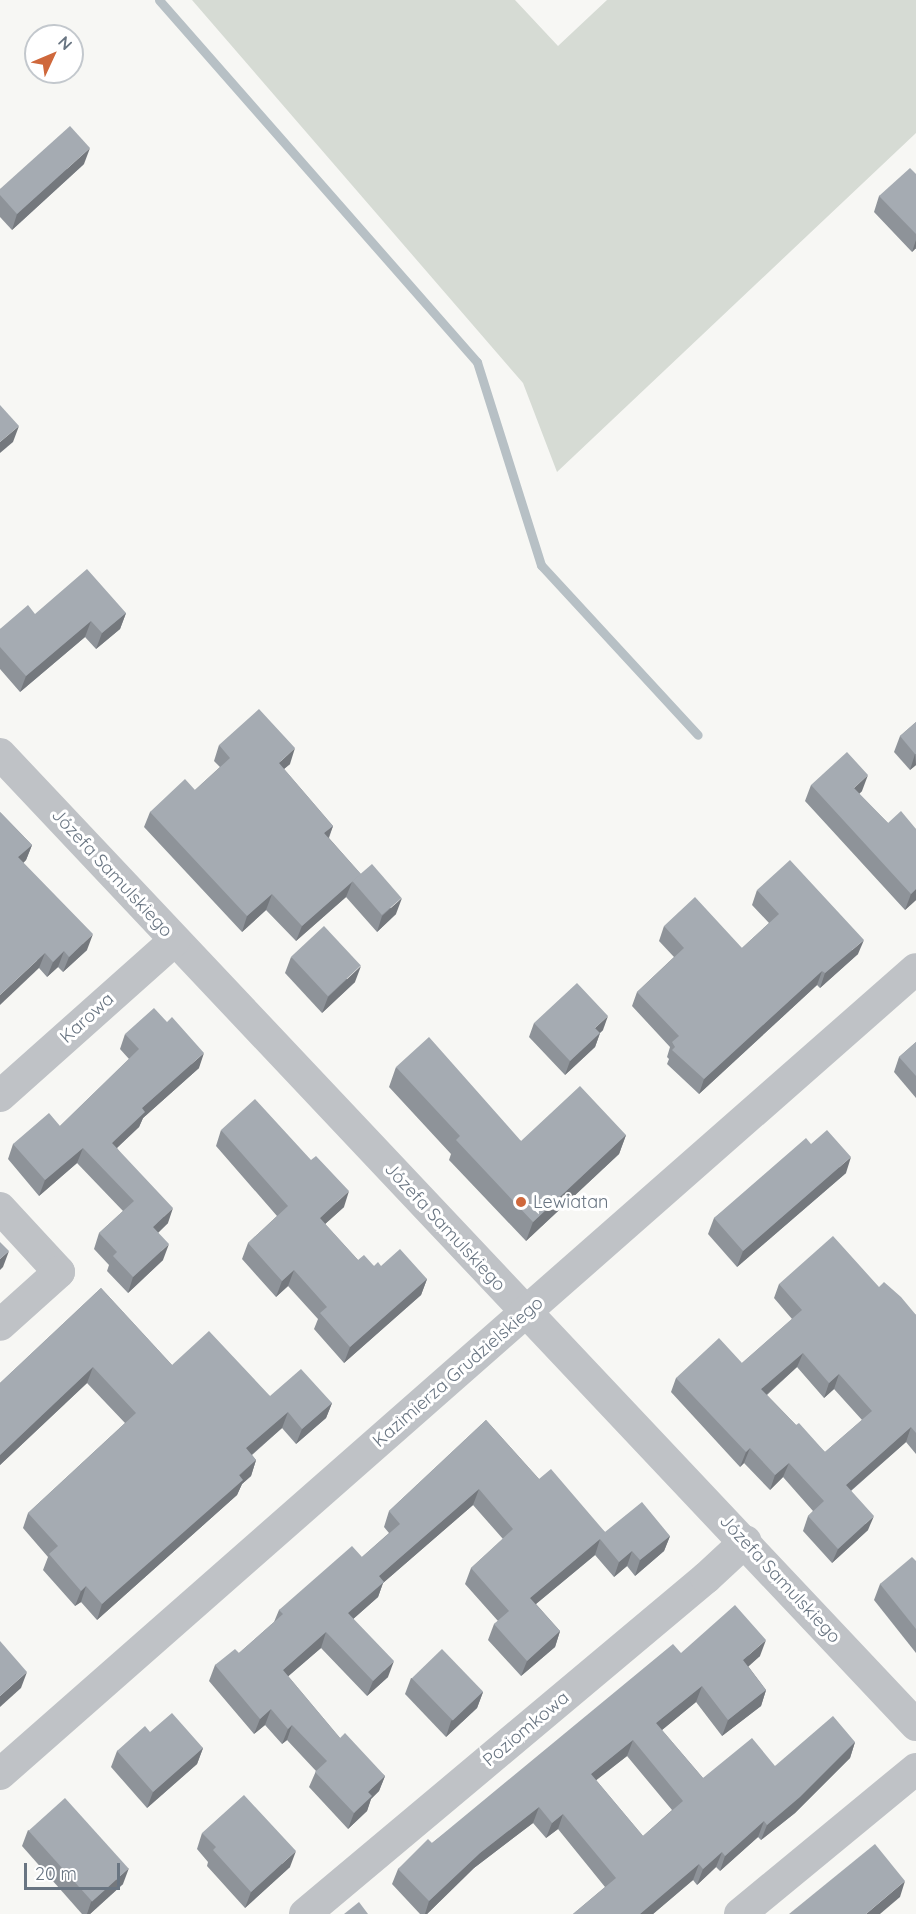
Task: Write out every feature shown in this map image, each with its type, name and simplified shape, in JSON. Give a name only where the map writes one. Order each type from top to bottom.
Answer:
[{"type":"street","name":"Józefa Samulskiego","points":[[0,753],[526,1312],[746,1541],[916,1725]]},
{"type":"street","name":"Karowa","points":[[0,1096],[174,940]]},
{"type":"street","name":"Kazimierza Grudzielskiego","points":[[0,1774],[916,969]]},
{"type":"street","points":[[0,1208],[59,1272],[0,1325]]},
{"type":"street","name":"Poziomkowa","points":[[305,1914],[697,1586],[746,1541]]},
{"type":"street","points":[[740,1914],[916,1768]]},
{"type":"shaded area","points":[[192,0],[515,0],[558,46],[607,0],[916,0],[916,133],[557,472],[523,383]]},
{"type":"building","points":[[70,126],[90,148],[17,214],[0,195],[0,189]]},
{"type":"building","points":[[910,168],[916,174],[916,234],[879,196]]},
{"type":"building","points":[[0,405],[19,426],[0,442]]},
{"type":"building","points":[[87,569],[126,613],[102,633],[91,621],[26,676],[0,647],[0,629],[28,605],[35,614]]},
{"type":"building","points":[[259,709],[295,748],[279,763],[333,826],[324,833],[361,874],[302,926],[272,894],[247,916],[150,812],[185,779],[195,790],[230,758],[219,745]]},
{"type":"building","points":[[916,722],[916,754],[915,754],[900,736]]},
{"type":"building","points":[[847,752],[868,775],[854,788],[888,823],[901,811],[916,829],[916,889],[911,894],[811,785]]},
{"type":"building","points":[[0,812],[32,845],[18,857],[93,934],[69,957],[64,951],[53,962],[45,953],[0,995]]},
{"type":"building","points":[[790,860],[864,940],[825,973],[822,971],[704,1079],[672,1050],[675,1047],[672,1042],[679,1036],[637,992],[684,948],[664,926],[695,897],[742,948],[779,914],[757,890]]},
{"type":"building","points":[[372,864],[402,898],[382,915],[352,881]]},
{"type":"building","points":[[324,926],[361,965],[328,996],[291,957]]},
{"type":"building","points":[[577,983],[608,1016],[595,1028],[600,1033],[570,1061],[534,1023]]},
{"type":"building","points":[[154,1008],[167,1022],[172,1017],[204,1053],[142,1108],[145,1112],[112,1143],[173,1208],[153,1227],[169,1244],[133,1277],[113,1256],[117,1252],[99,1233],[134,1201],[83,1148],[45,1180],[13,1144],[49,1113],[60,1126],[139,1049],[125,1034]]},
{"type":"building","points":[[429,1037],[521,1141],[580,1086],[626,1135],[533,1222],[456,1140],[460,1136],[396,1067]]},
{"type":"building","points":[[916,1042],[916,1076],[899,1057]]},
{"type":"building","points":[[255,1099],[311,1160],[316,1156],[349,1191],[320,1218],[358,1260],[364,1255],[374,1266],[378,1262],[381,1266],[400,1249],[427,1279],[350,1347],[320,1313],[327,1307],[294,1270],[282,1281],[248,1243],[288,1206],[221,1130]]},
{"type":"building","points":[[827,1130],[851,1157],[743,1251],[714,1218],[806,1138],[811,1144]]},
{"type":"building","points":[[833,1236],[879,1287],[884,1282],[916,1315],[916,1433],[911,1427],[846,1485],[874,1516],[838,1549],[808,1516],[824,1501],[789,1463],[775,1475],[750,1448],[746,1452],[676,1378],[719,1338],[742,1363],[802,1310],[779,1284]],"holes":[[[803,1353],[829,1383],[839,1374],[872,1411],[825,1452],[799,1423],[796,1425],[761,1389]]]},
{"type":"building","points":[[0,1242],[9,1251],[0,1259]]},
{"type":"building","points":[[101,1288],[172,1365],[209,1331],[270,1396],[301,1369],[332,1403],[302,1429],[288,1412],[246,1448],[256,1460],[239,1475],[243,1480],[102,1604],[86,1586],[81,1591],[49,1554],[58,1546],[28,1513],[136,1413],[93,1367],[0,1455],[0,1383]]},
{"type":"building","points":[[486,1420],[539,1479],[551,1469],[605,1532],[642,1502],[670,1536],[640,1560],[632,1551],[619,1562],[600,1539],[530,1598],[560,1631],[527,1661],[494,1624],[509,1611],[471,1568],[513,1529],[479,1489],[379,1576],[384,1582],[348,1613],[394,1661],[373,1681],[326,1632],[283,1670],[340,1738],[345,1733],[385,1776],[368,1792],[372,1796],[354,1813],[315,1772],[327,1761],[292,1725],[288,1729],[271,1709],[260,1719],[215,1665],[235,1649],[239,1653],[283,1614],[279,1610],[352,1546],[362,1557],[400,1524],[389,1511]]},
{"type":"building","points":[[912,1557],[916,1561],[916,1629],[880,1584]]},
{"type":"building","points":[[735,1605],[766,1640],[743,1660],[766,1690],[728,1720],[702,1686],[656,1723],[703,1778],[752,1738],[775,1766],[833,1716],[855,1742],[800,1797],[767,1825],[764,1821],[725,1856],[722,1852],[703,1869],[699,1864],[640,1914],[573,1914],[616,1878],[563,1814],[552,1823],[539,1807],[480,1853],[429,1901],[398,1869],[428,1839],[432,1843],[673,1644],[681,1653]],"holes":[[[633,1740],[683,1801],[643,1836],[591,1774]]]},
{"type":"building","points":[[0,1641],[27,1672],[0,1696]]},
{"type":"building","points":[[442,1649],[483,1691],[453,1721],[412,1678]]},
{"type":"building","points":[[172,1713],[203,1748],[153,1792],[117,1751],[145,1726],[150,1732]]},
{"type":"building","points":[[244,1795],[296,1851],[251,1892],[213,1850],[216,1847],[202,1833]]},
{"type":"building","points":[[65,1798],[129,1869],[92,1901],[29,1831]]},
{"type":"building","points":[[875,1844],[905,1881],[866,1914],[789,1914]]},
{"type":"building","points":[[359,1902],[368,1914],[344,1914]]},
{"type":"waterway","points":[[159,0],[477,362],[541,565],[698,735]]},
{"type":"place","name":"Lewiatan","points":[[521,1202]]}]
